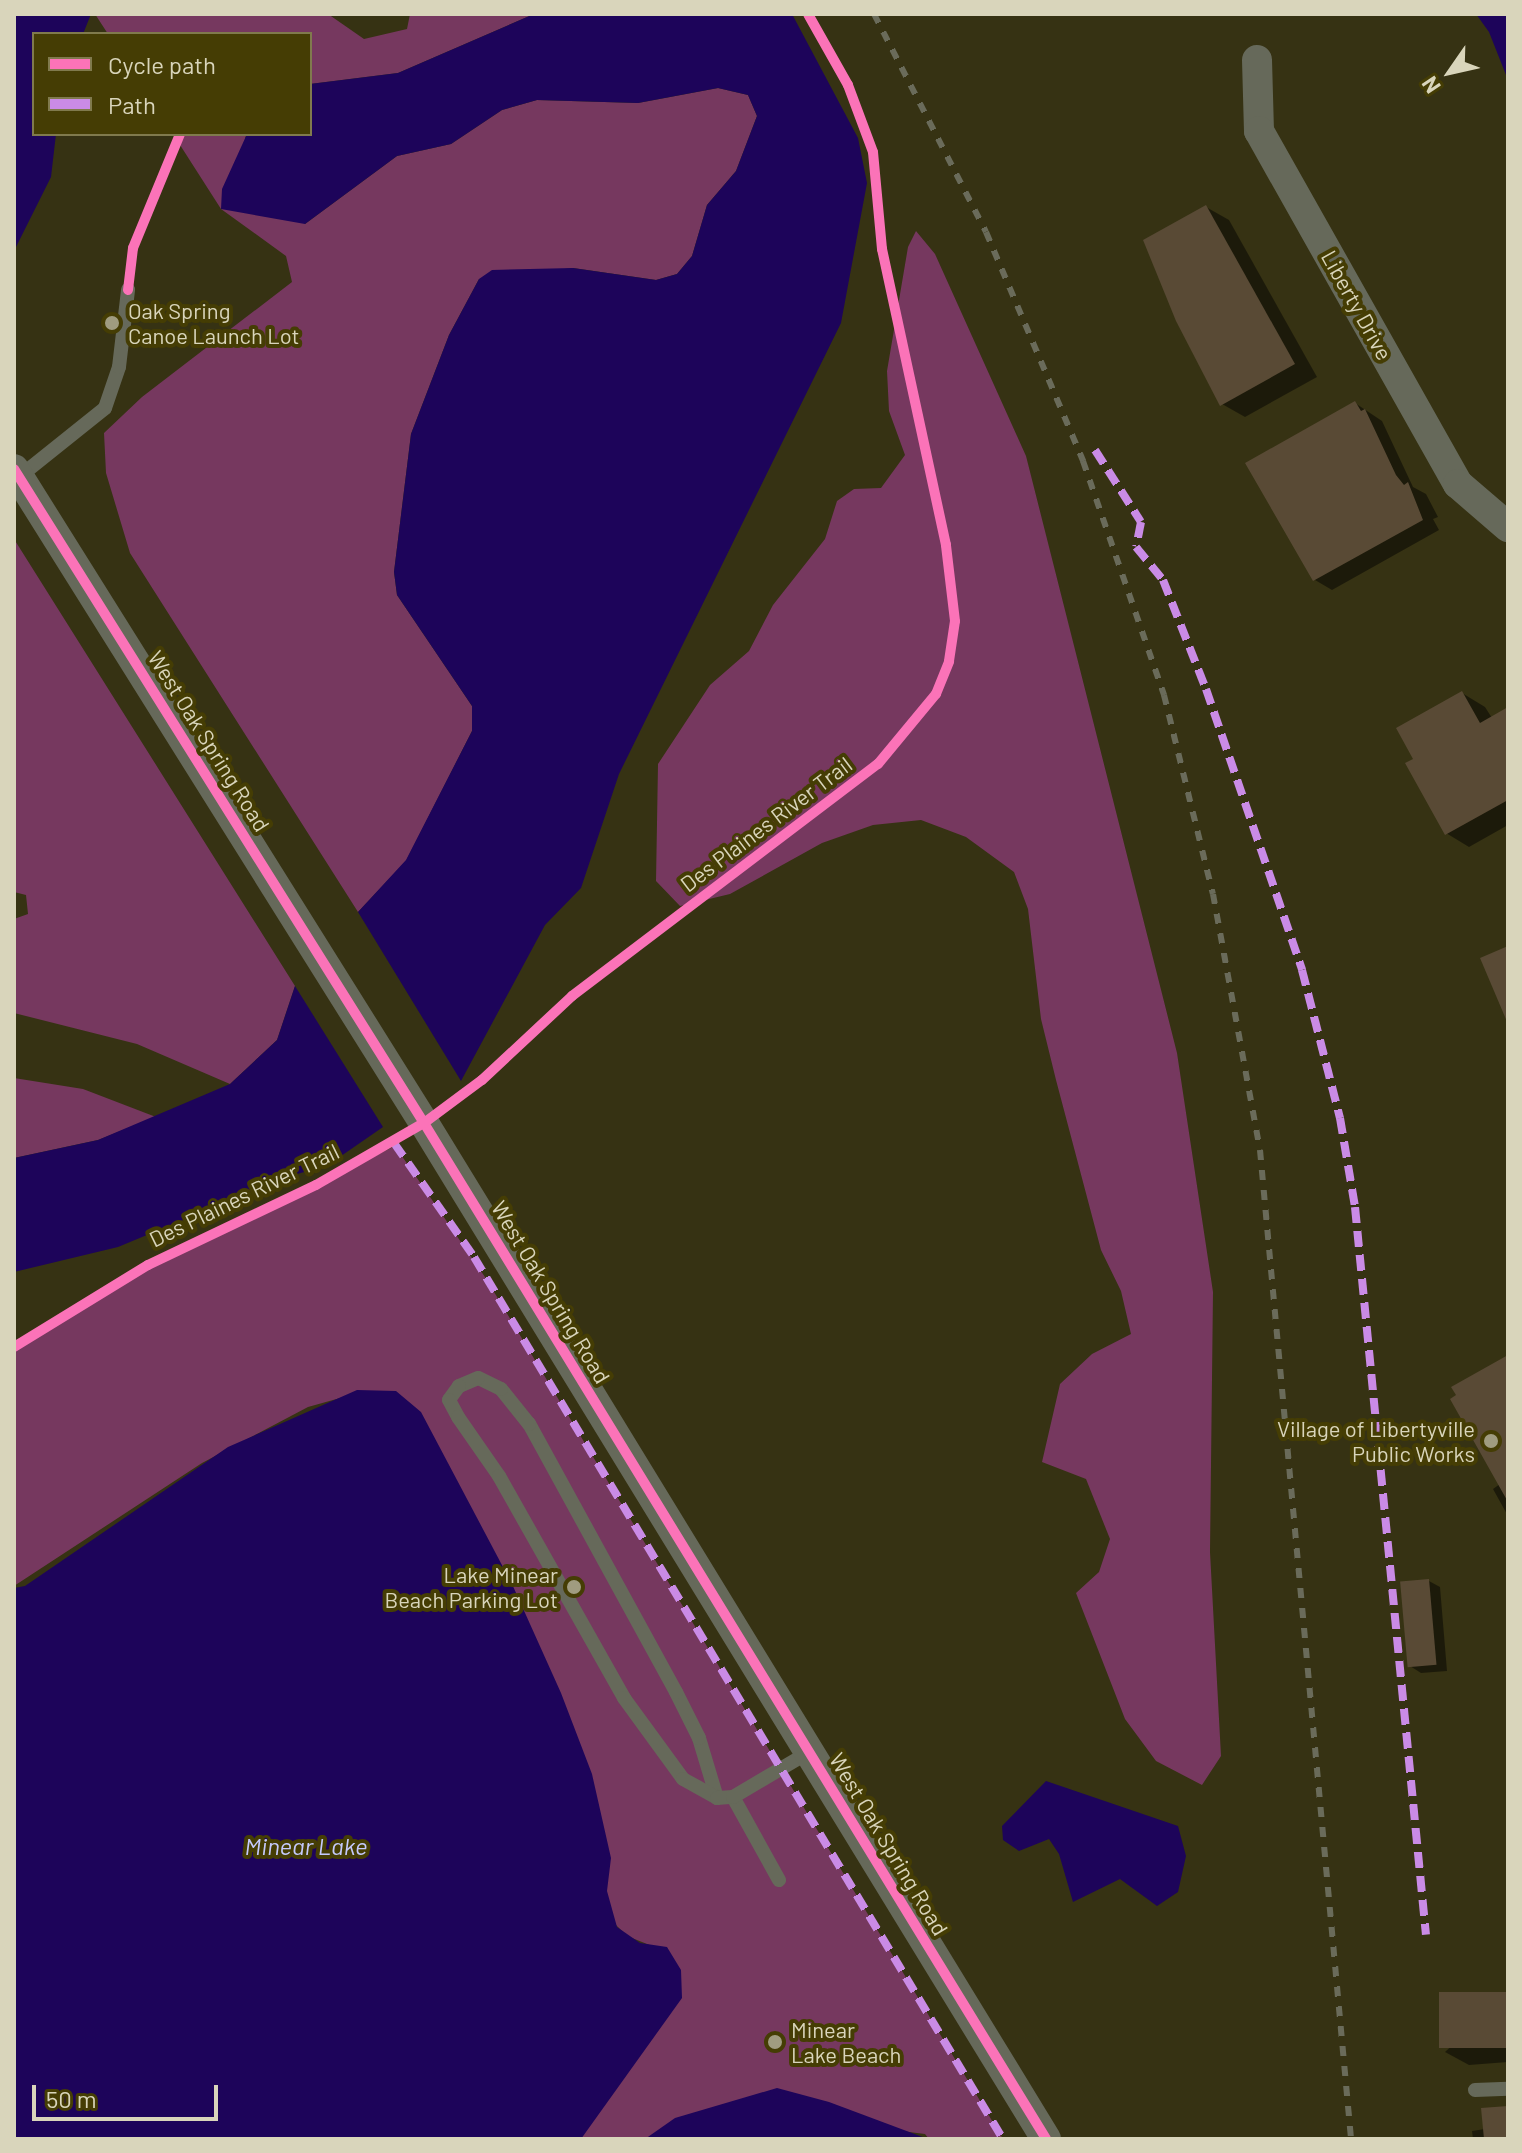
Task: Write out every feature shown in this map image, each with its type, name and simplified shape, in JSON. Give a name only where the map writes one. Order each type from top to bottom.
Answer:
[{"type":"street","name":"Liberty Drive","points":[[1257,60],[1259,131],[1458,484],[1508,527]]},
{"type":"street","name":"West Oak Spring Road","points":[[16,473],[432,1137],[1046,2139]]},
{"type":"lane","points":[[16,473],[105,408],[119,367],[128,290]]},
{"type":"lane","points":[[717,1798],[699,1738],[676,1692],[554,1478],[529,1424],[501,1389],[478,1378],[459,1386],[449,1400],[458,1417],[499,1476],[624,1698],[683,1779],[717,1798],[733,1797],[809,1752]]},
{"type":"lane","points":[[733,1797],[779,1880]]},
{"type":"lane","points":[[1475,2090],[1508,2089]]},
{"type":"shaded area","points":[[95,14],[328,14],[364,39],[407,29],[410,14],[534,14],[398,73],[312,84],[312,32],[107,32]]},
{"type":"shaded area","points":[[718,88],[748,95],[757,116],[736,171],[707,205],[692,256],[677,274],[656,280],[573,268],[479,279],[449,335],[411,434],[394,572],[397,595],[472,706],[472,731],[406,861],[358,912],[130,553],[106,473],[104,433],[142,397],[292,282],[286,256],[221,209],[174,136],[246,136],[305,224],[397,156],[451,144],[502,110],[537,100],[638,103]]},
{"type":"shaded area","points":[[916,231],[935,254],[1026,456],[1177,1053],[1213,1292],[1210,1552],[1221,1756],[1202,1785],[1156,1761],[1125,1719],[1076,1593],[1099,1572],[1110,1539],[1086,1479],[1042,1462],[1060,1384],[1092,1354],[1131,1334],[1121,1291],[1101,1250],[1056,1080],[1041,1019],[1028,909],[1014,872],[966,837],[921,820],[873,825],[822,843],[730,894],[680,906],[656,881],[658,764],[710,685],[749,651],[773,605],[825,539],[837,501],[854,489],[881,488],[905,455],[889,411],[887,371],[908,247]]},
{"type":"shaded area","points":[[14,539],[295,986],[277,1040],[230,1084],[137,1044],[14,1013],[14,919],[28,914],[26,895],[14,892]]},
{"type":"shaded area","points":[[14,1078],[83,1089],[156,1117],[98,1140],[14,1158]]},
{"type":"shaded area","points":[[395,1146],[485,1277],[1003,2139],[929,2139],[925,2134],[820,2121],[659,2139],[574,2139],[657,1948],[627,1936],[610,1919],[358,1393],[308,1407],[202,1463],[14,1586],[14,1350],[133,1277]]},
{"type":"water","points":[[14,14],[91,14],[84,32],[32,32],[32,136],[56,136],[51,177],[14,251]]},
{"type":"water","points":[[534,14],[792,14],[858,138],[867,183],[841,323],[619,774],[581,888],[545,925],[461,1081],[358,912],[406,860],[472,731],[472,706],[397,595],[394,572],[411,434],[449,335],[479,279],[492,270],[573,268],[656,280],[677,274],[692,256],[707,205],[736,171],[757,116],[748,95],[718,88],[638,103],[537,100],[502,110],[451,144],[397,156],[305,224],[221,209],[222,189],[246,136],[312,136],[312,84],[398,73]]},
{"type":"water","points":[[1476,14],[1508,14],[1508,80],[1489,32]]},
{"type":"water","points":[[295,986],[383,1127],[328,1165],[287,1177],[118,1247],[14,1272],[14,1158],[98,1140],[230,1084],[277,1040]]},
{"type":"water","name":"Minear Lake","points":[[357,1390],[396,1391],[421,1412],[512,1584],[561,1693],[592,1774],[611,1858],[607,1891],[617,1927],[640,1943],[667,1947],[681,1970],[682,1998],[581,2139],[14,2139],[14,1588],[25,1586],[228,1447]]},
{"type":"water","points":[[1046,1781],[1178,1826],[1186,1856],[1178,1892],[1157,1906],[1120,1879],[1073,1902],[1059,1854],[1049,1839],[1019,1851],[1003,1840],[1002,1826]]},
{"type":"water","points":[[777,2088],[829,2102],[928,2139],[645,2139],[675,2118]]},
{"type":"building","points":[[1206,205],[1295,364],[1220,406],[1176,321],[1143,240]]},
{"type":"building","points":[[1355,401],[1361,411],[1365,409],[1396,475],[1404,485],[1408,482],[1423,520],[1313,581],[1245,463]]},
{"type":"building","points":[[1462,691],[1480,723],[1508,707],[1508,800],[1445,835],[1405,763],[1413,759],[1396,728]]},
{"type":"building","points":[[1508,946],[1508,1024],[1480,958]]},
{"type":"building","name":"Village of Libertyville Public Works","points":[[1508,1355],[1508,1502],[1450,1399],[1456,1395],[1451,1387]]},
{"type":"building","points":[[1429,1579],[1436,1665],[1408,1667],[1400,1582]]},
{"type":"building","points":[[1439,1992],[1508,1992],[1508,2048],[1439,2048]]},
{"type":"building","points":[[1508,2106],[1508,2139],[1484,2139],[1481,2108]]},
{"type":"railway","points":[[874,14],[986,232],[1083,461],[1164,695],[1213,894],[1260,1150],[1351,2139]]},
{"type":"marked path","points":[[1095,450],[1141,522],[1136,547],[1163,580],[1206,689],[1302,970],[1340,1118],[1355,1207],[1426,1935]]},
{"type":"marked path","points":[[394,1143],[474,1257],[1003,2139]]},
{"type":"cycle path","name":"Des Plaines River Trail","points":[[14,1347],[148,1265],[316,1185],[424,1123],[482,1080],[572,996],[878,764],[936,694],[949,661],[955,621],[946,545],[882,249],[873,152],[848,85],[808,14]]},
{"type":"cycle path","points":[[128,290],[133,248],[179,136]]},
{"type":"cycle path","points":[[14,469],[424,1123],[1046,2139]]},
{"type":"place","name":"Oak Spring Canoe Launch Lot","points":[[112,323]]},
{"type":"place","name":"Village of Libertyville Public Works","points":[[1491,1441]]},
{"type":"place","name":"Lake Minear Beach Parking Lot","points":[[574,1587]]},
{"type":"place","name":"Minear Lake Beach","points":[[775,2042]]}]
